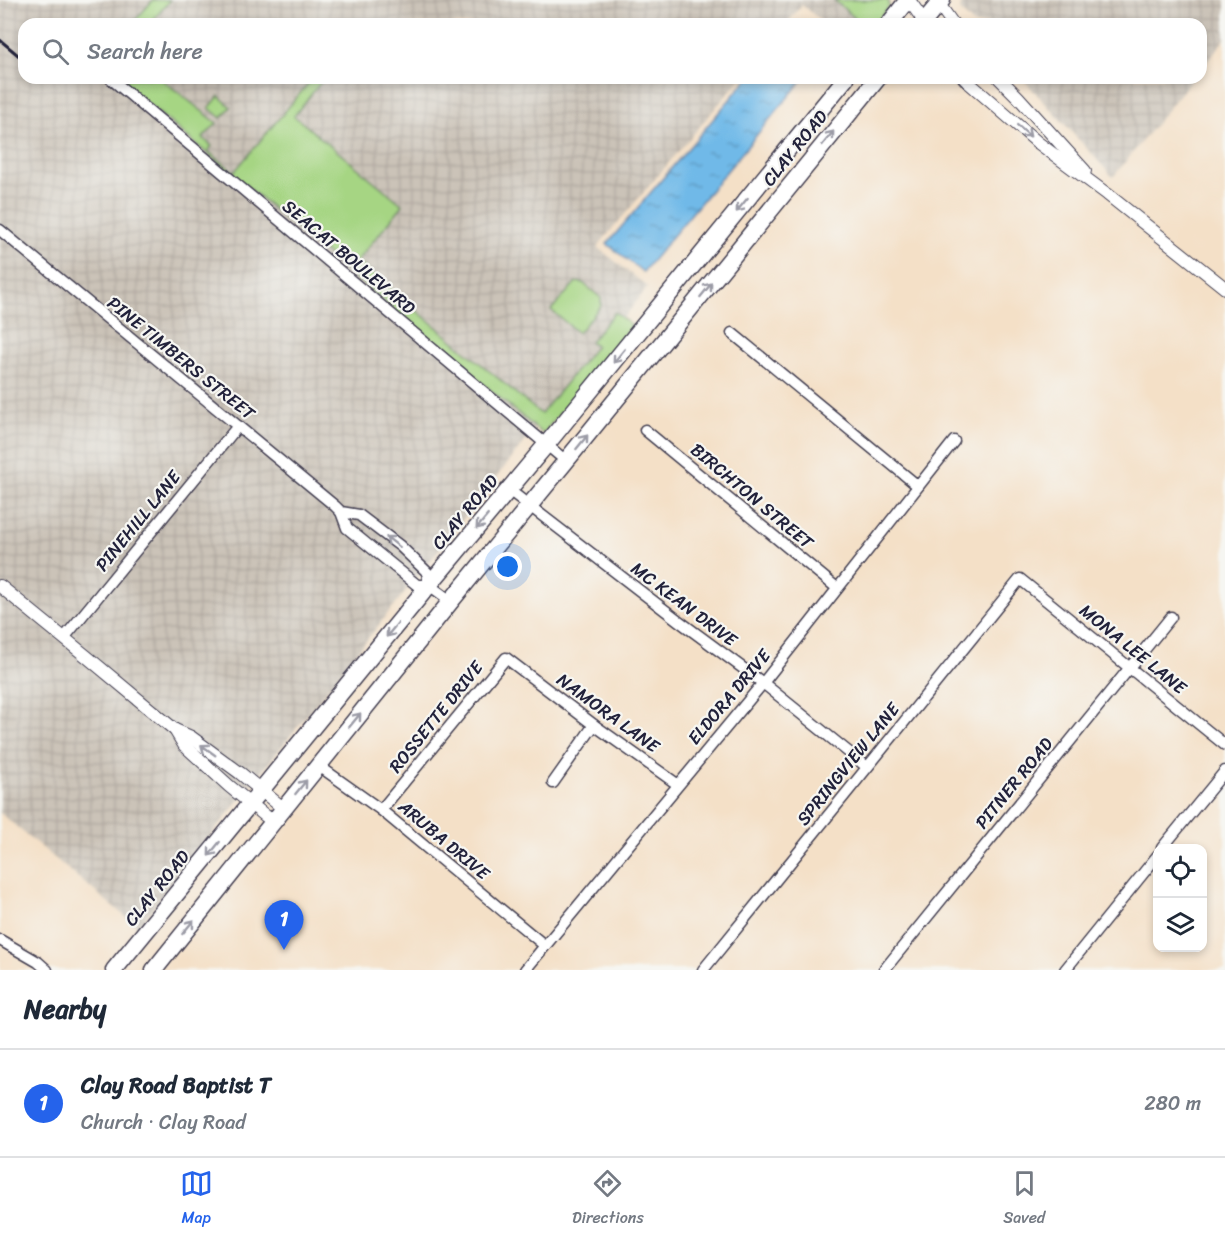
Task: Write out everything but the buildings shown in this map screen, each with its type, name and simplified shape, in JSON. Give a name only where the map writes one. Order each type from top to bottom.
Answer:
[{"type":"main road","points":[[894,18],[908,0]]},
{"type":"main road","points":[[927,18],[939,1]]},
{"type":"main road","name":"CLAY ROAD","points":[[114,970],[841,84]]},
{"type":"main road","name":"CLAY ROAD","points":[[154,970],[451,601],[873,84]]},
{"type":"main road","points":[[791,144],[811,159]]},
{"type":"main road","points":[[649,319],[669,335]]},
{"type":"street","points":[[908,0],[921,18]]},
{"type":"street","points":[[939,1],[949,18]]},
{"type":"street","name":"SEACAT BOULEVARD","points":[[117,84],[566,461]]},
{"type":"street","points":[[970,84],[1037,142],[1107,194],[1225,288]]},
{"type":"street","points":[[1005,84],[1107,194]]},
{"type":"street","points":[[1002,112],[1018,97]]},
{"type":"street","name":"PINE TIMBERS STREET","points":[[0,230],[341,512],[347,528],[417,585],[429,585],[451,601]]},
{"type":"street","points":[[732,333],[918,486]]},
{"type":"street","name":"PINEHILL LANE","points":[[64,638],[238,426]]},
{"type":"street","name":"BIRCHTON STREET","points":[[645,430],[837,588]]},
{"type":"street","name":"ELDORA DRIVE","points":[[525,970],[763,683],[954,441]]},
{"type":"street","name":"MC KEAN DRIVE","points":[[509,490],[652,601],[763,683],[867,767]]},
{"type":"street","name":"PINE TIMBERS STREET","points":[[341,512],[359,514],[400,546],[427,572],[429,585]]},
{"type":"street","name":"MONA LEE LANE","points":[[1020,579],[1225,745]]},
{"type":"street","name":"SPRINGVIEW LANE","points":[[703,970],[1020,579]]},
{"type":"street","points":[[0,586],[175,730],[191,737],[284,809]]},
{"type":"street","name":"PITNER ROAD","points":[[884,970],[1171,617]]},
{"type":"street","name":"ROSSETTE DRIVE","points":[[381,810],[506,658],[519,668]]},
{"type":"street","name":"NAMORA LANE","points":[[519,668],[677,784]]},
{"type":"street","points":[[553,783],[594,725]]},
{"type":"street","points":[[175,730],[184,745],[273,822]]},
{"type":"street","name":"ARUBA DRIVE","points":[[319,766],[381,810],[544,945]]},
{"type":"street","points":[[1166,844],[1225,771]]},
{"type":"street","points":[[1065,970],[1153,861]]},
{"type":"street","points":[[0,940],[38,962],[47,970]]},
{"type":"shaded area","points":[[0,0],[882,0],[867,18],[818,18],[802,5],[791,18],[18,18],[18,84],[736,84],[597,247],[648,287],[138,927],[0,813]]},
{"type":"shaded area","points":[[962,0],[1225,0],[1225,39],[1207,61],[1207,18],[967,18],[960,10]]},
{"type":"shaded area","points":[[1028,84],[1188,84],[1113,177]]},
{"type":"green space","points":[[153,0],[170,0],[155,18],[137,18]]},
{"type":"green space","points":[[834,0],[889,0],[889,7],[880,18],[855,18]]},
{"type":"green space","points":[[124,84],[168,84],[217,123],[203,138],[212,146],[208,151],[234,172],[308,84],[320,84],[294,116],[403,205],[357,261],[541,414],[596,346],[590,342],[615,312],[632,326],[543,434]]},
{"type":"green space","points":[[219,96],[231,107],[221,118],[209,108]]},
{"type":"green space","points":[[576,282],[583,283],[601,298],[601,306],[578,333],[551,310]]},
{"type":"water","points":[[743,84],[799,84],[643,272],[607,244]]},
{"type":"railway","points":[[0,40],[18,55]]},
{"type":"place","name":"Clay Road Baptist T","points":[[284,950]]}]
